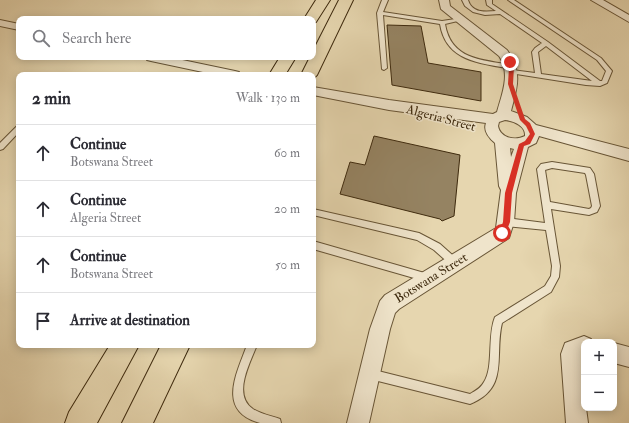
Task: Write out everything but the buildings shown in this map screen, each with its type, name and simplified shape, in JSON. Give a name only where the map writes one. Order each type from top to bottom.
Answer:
[{"type":"main road","points":[[313,16],[323,0]]},
{"type":"main road","points":[[310,72],[346,0]]},
{"type":"main road","points":[[279,72],[286,60]]},
{"type":"main road","points":[[80,423],[123,348]]},
{"type":"main road","points":[[137,423],[174,348]]},
{"type":"street","points":[[444,0],[445,7],[507,57],[527,133]]},
{"type":"street","points":[[596,0],[627,15]]},
{"type":"street","points":[[0,23],[16,26]]},
{"type":"street","points":[[165,60],[221,72]]},
{"type":"street","name":"Botswana Street","points":[[358,423],[380,329],[387,308],[392,302],[498,237],[502,233],[506,222],[508,193],[498,127],[511,74]]},
{"type":"street","name":"Algeria Street","points":[[316,92],[498,127],[515,145],[527,133]]},
{"type":"street","name":"Algeria Street","points":[[498,127],[516,117],[527,133],[585,144],[629,155]]},
{"type":"street","name":"Botswana Street","points":[[508,193],[527,133]]},
{"type":"street","points":[[577,423],[571,354],[572,350],[581,347]]},
{"type":"street","points":[[617,354],[629,357]]},
{"type":"lane","points":[[384,68],[380,13],[385,0]]},
{"type":"lane","points":[[465,0],[468,7],[477,12],[487,14],[501,12]]},
{"type":"lane","points":[[489,0],[490,5],[546,43],[600,84]]},
{"type":"lane","points":[[442,23],[446,40],[455,50],[511,74],[538,75],[586,83],[604,83],[609,71],[599,59],[510,0]]},
{"type":"lane","points":[[380,13],[442,23],[460,19]]},
{"type":"lane","points":[[538,75],[536,52],[537,49],[546,43]]},
{"type":"lane","points":[[0,147],[16,131]]},
{"type":"lane","points":[[369,374],[470,399],[480,396],[486,388],[494,371],[495,328],[498,320],[548,289],[556,277],[556,266],[549,227],[541,169],[544,166],[552,165],[587,170],[590,174],[596,206],[594,210],[589,212],[546,205]]},
{"type":"lane","points":[[316,213],[419,237],[437,247],[455,263]]},
{"type":"lane","points":[[506,222],[549,227]]},
{"type":"lane","points":[[316,246],[430,278]]},
{"type":"lane","points":[[251,348],[238,384],[237,396],[241,406],[248,413],[276,423]]},
{"type":"route","points":[[502,233],[506,222],[508,193],[522,144],[528,142],[533,134],[523,120],[511,84],[512,67],[510,62]]}]
